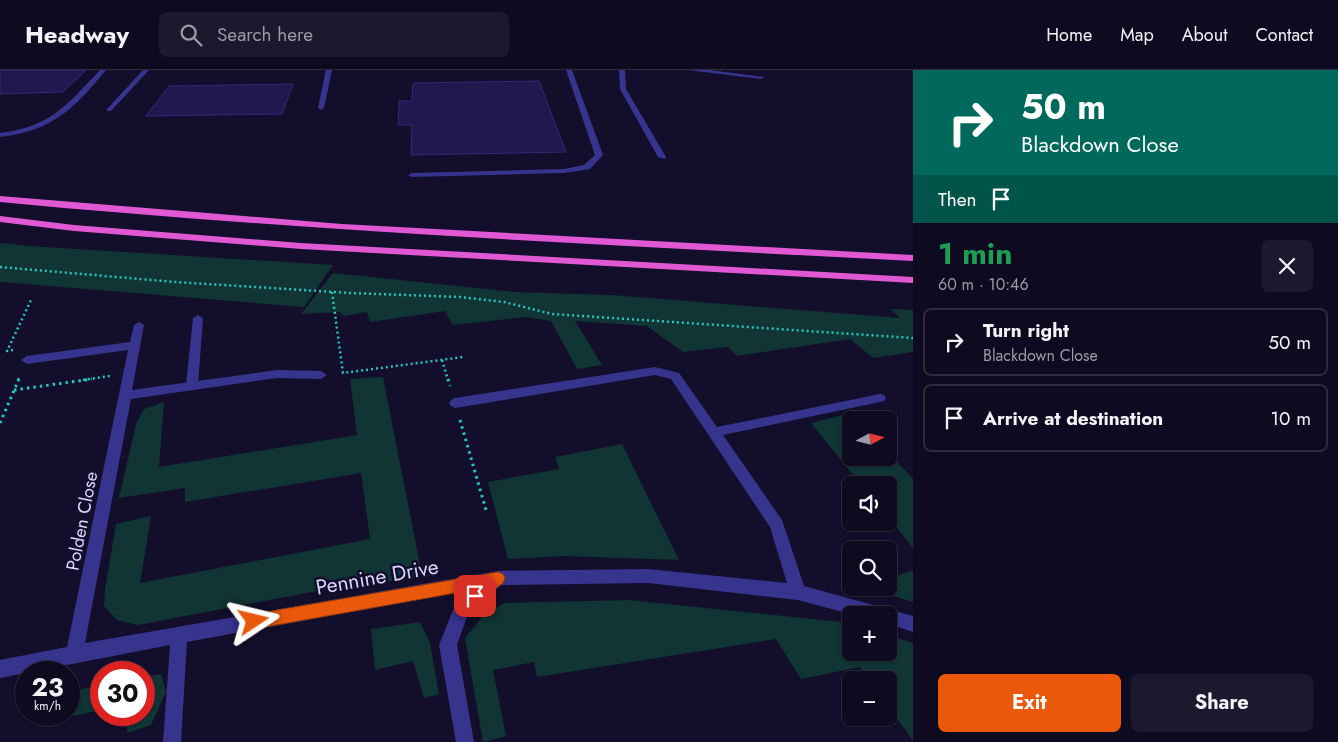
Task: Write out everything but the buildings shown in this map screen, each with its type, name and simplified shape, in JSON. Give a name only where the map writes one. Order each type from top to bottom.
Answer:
[{"type":"highway","points":[[0,198],[127,212],[291,223],[913,258]]},
{"type":"highway","points":[[0,219],[74,228],[301,246],[913,280]]},
{"type":"street","points":[[0,135],[23,132],[56,119],[103,70]]},
{"type":"street","points":[[109,110],[146,70]]},
{"type":"street","points":[[321,108],[329,70]]},
{"type":"street","points":[[412,175],[564,171],[588,167],[599,155],[569,70]]},
{"type":"street","points":[[622,70],[623,89],[662,157]]},
{"type":"street","points":[[691,70],[761,77]]},
{"type":"street","points":[[192,385],[198,318]]},
{"type":"street","name":"Polden Close","points":[[74,654],[139,326]]},
{"type":"street","points":[[27,360],[135,345]]},
{"type":"street","points":[[455,403],[655,371],[675,376],[776,524],[798,592]]},
{"type":"street","points":[[126,395],[277,374],[321,375]]},
{"type":"street","points":[[714,432],[880,398]]},
{"type":"street","name":"Pennine Drive","points":[[0,669],[498,578],[648,576],[798,592],[850,606]]},
{"type":"street","points":[[465,742],[448,645],[464,606],[498,578]]},
{"type":"street","points":[[897,619],[913,624]]},
{"type":"street","points":[[172,742],[179,635]]},
{"type":"path","points":[[0,266],[49,272],[332,292],[381,295],[427,294],[497,301],[552,314],[913,338]]},
{"type":"path","points":[[332,292],[343,373],[463,357]]},
{"type":"path","points":[[442,360],[486,510]]},
{"type":"path","points":[[14,390],[130,373]]},
{"type":"green space","points":[[0,243],[333,265],[304,307],[0,282]]},
{"type":"green space","points":[[333,273],[514,292],[612,295],[900,318],[891,309],[913,310],[913,352],[873,358],[850,339],[737,356],[728,347],[683,352],[647,326],[575,321],[602,365],[577,369],[551,321],[525,317],[453,325],[445,311],[370,322],[367,312],[344,316],[340,312],[301,314]]},
{"type":"green space","points":[[383,377],[422,575],[376,584],[375,580],[138,625],[117,620],[104,606],[116,524],[151,516],[140,583],[370,539],[361,473],[185,502],[185,488],[119,498],[136,424],[144,409],[164,402],[159,467],[357,435],[350,379]]},
{"type":"green space","points":[[842,415],[842,461],[811,423]]},
{"type":"green space","points":[[622,444],[679,560],[564,556],[508,559],[488,482],[559,469],[555,457]]},
{"type":"green space","points":[[898,463],[913,479],[913,548],[897,528],[897,476],[854,476],[846,466],[898,466]]},
{"type":"green space","points":[[913,570],[913,602],[894,596],[897,596],[897,575]]},
{"type":"green space","points":[[628,600],[842,622],[842,661],[897,661],[897,638],[913,643],[913,741],[897,718],[897,671],[863,671],[860,667],[801,679],[776,639],[537,677],[534,662],[493,670],[506,736],[483,742],[465,638],[482,617],[504,603]]},
{"type":"green space","points":[[420,622],[430,643],[439,694],[424,698],[413,661],[375,670],[371,629]]},
{"type":"green space","points":[[161,674],[166,692],[155,716],[155,675]]},
{"type":"green space","points":[[90,687],[90,712],[80,715],[80,690]]},
{"type":"green space","points":[[127,726],[148,726],[127,733]]},
{"type":"route","points":[[254,621],[498,578],[475,596]]}]
